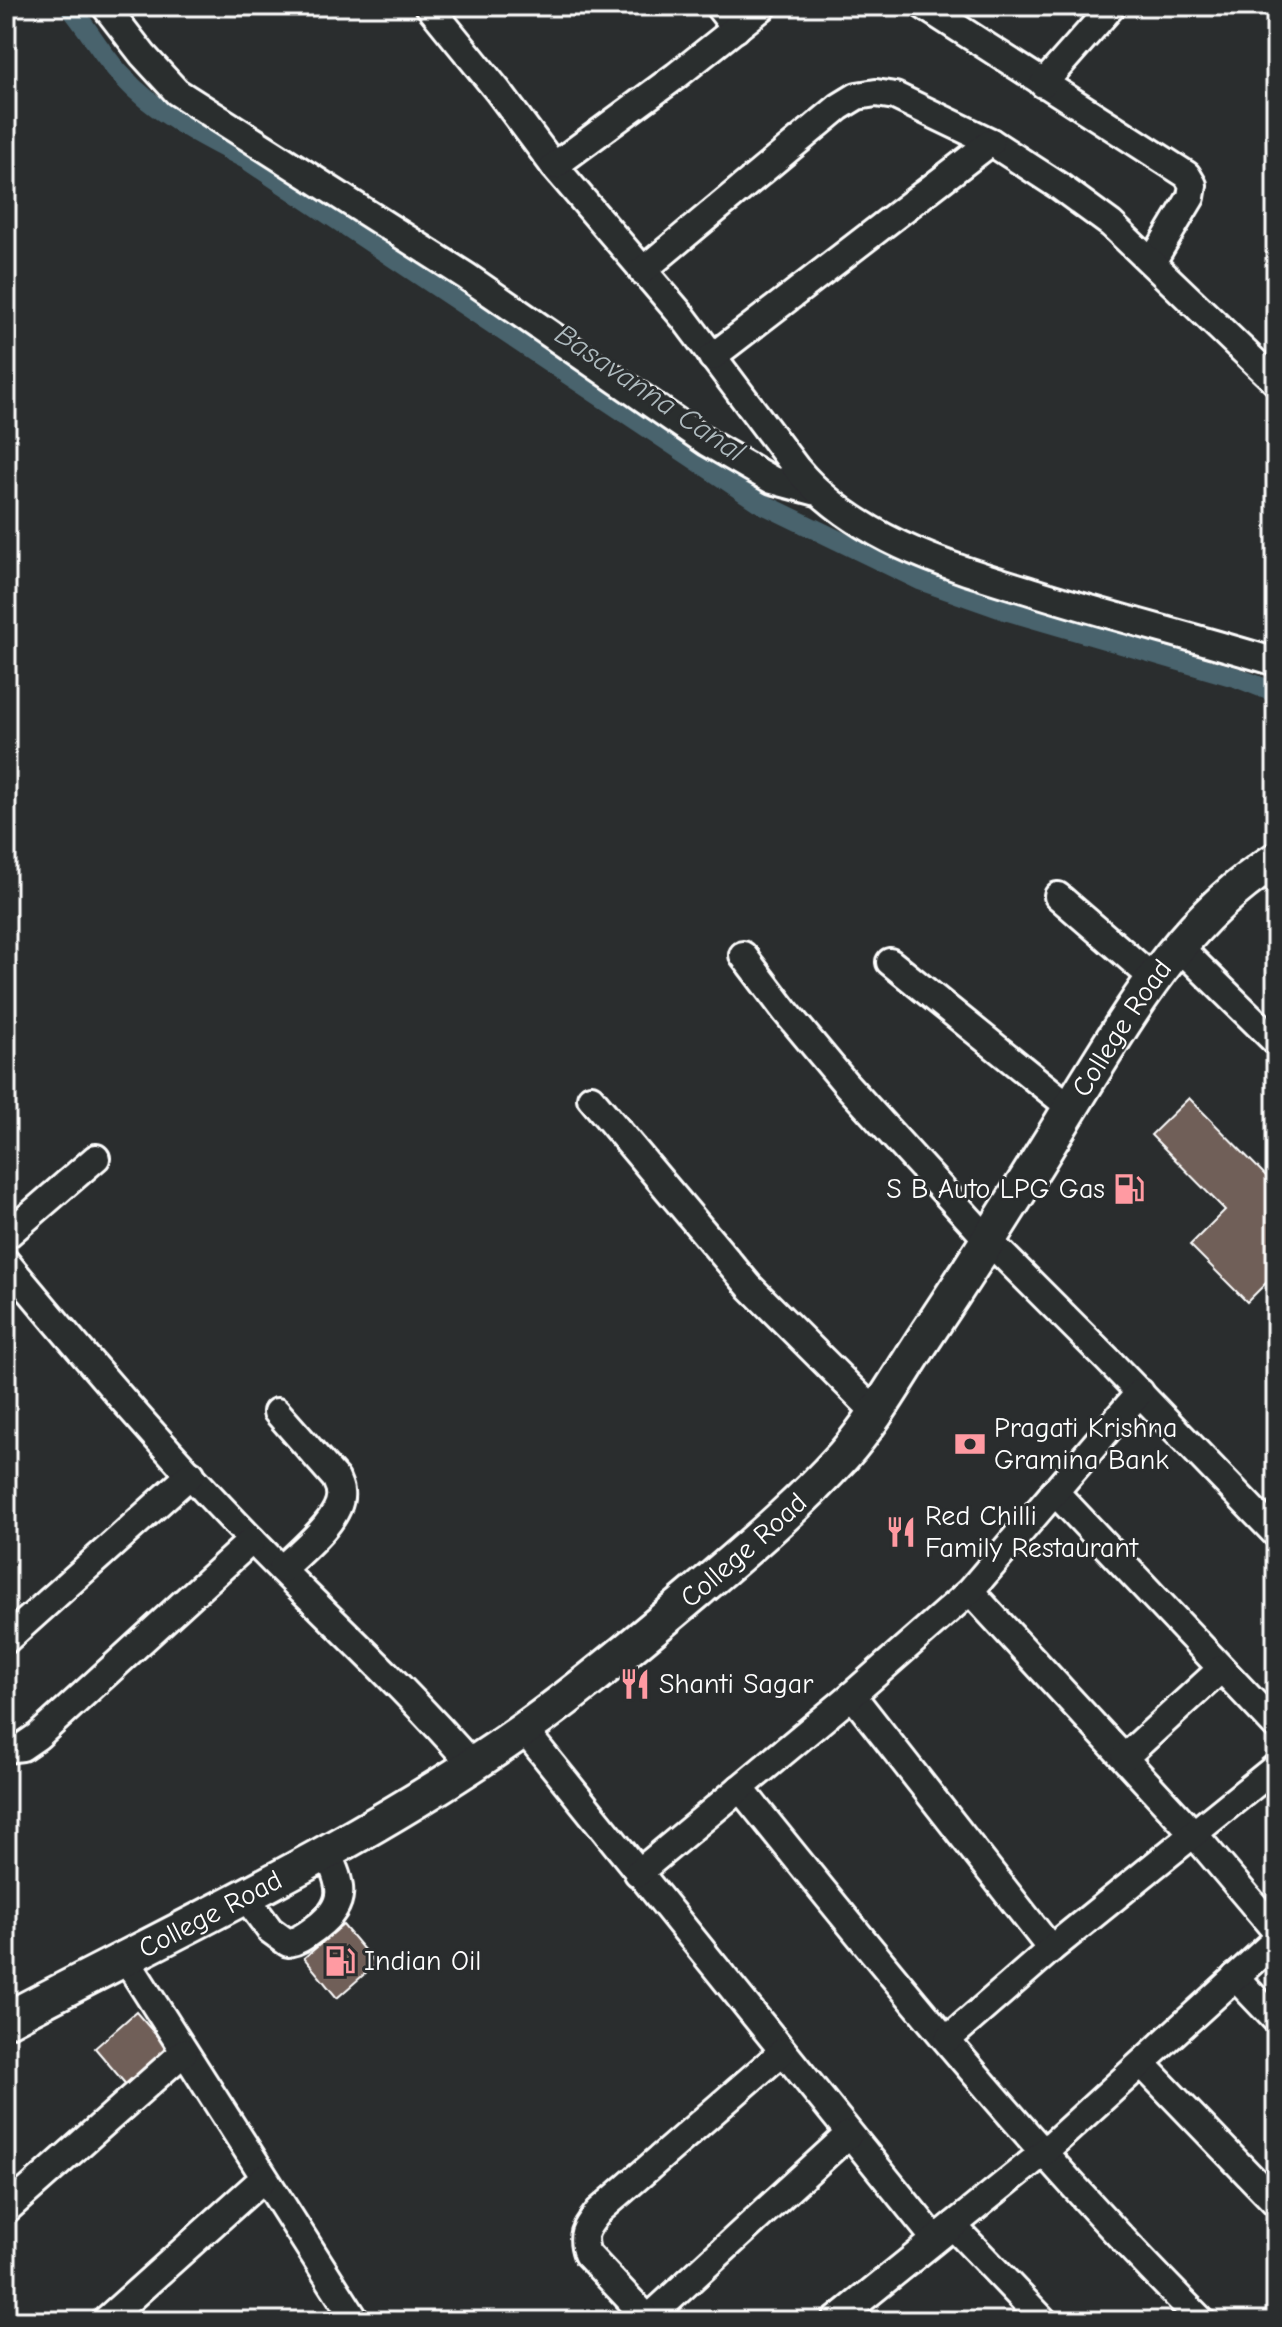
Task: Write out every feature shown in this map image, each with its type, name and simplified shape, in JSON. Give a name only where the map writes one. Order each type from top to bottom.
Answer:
[{"type":"main road","name":"College Road","points":[[6,2020],[327,1853],[472,1765],[524,1730],[647,1634],[763,1534],[846,1453],[875,1412],[989,1241],[1177,945],[1217,905],[1276,860]]},
{"type":"street","points":[[105,6],[177,92],[466,276],[708,443],[772,480],[817,492]]},
{"type":"street","points":[[429,6],[554,166],[683,317],[817,492],[833,507],[908,549],[968,572],[1116,618],[1276,662]]},
{"type":"street","points":[[718,6],[736,29]]},
{"type":"street","points":[[554,166],[764,6]]},
{"type":"street","points":[[924,6],[1187,175],[1193,185],[1191,197],[1152,262]]},
{"type":"street","points":[[1043,84],[1112,6]]},
{"type":"street","points":[[642,271],[839,107],[857,96],[876,93],[895,96],[991,142],[1101,216],[1276,382]]},
{"type":"street","points":[[712,357],[991,142]]},
{"type":"street","points":[[1058,896],[1154,979]]},
{"type":"street","points":[[1177,945],[1266,1018],[1276,1042]]},
{"type":"street","points":[[743,955],[846,1084],[989,1241],[1276,1534]]},
{"type":"street","points":[[890,962],[1071,1108]]},
{"type":"street","points":[[591,1098],[750,1287],[875,1412]]},
{"type":"street","points":[[6,1236],[96,1158]]},
{"type":"street","points":[[6,1262],[129,1408],[252,1540],[327,1612],[472,1765]]},
{"type":"street","points":[[638,1873],[852,1695],[970,1591],[1140,1392]]},
{"type":"street","points":[[277,1412],[336,1479],[341,1493],[337,1509],[327,1524],[282,1569]]},
{"type":"street","points":[[6,1640],[191,1474]]},
{"type":"street","points":[[1054,1491],[1276,1726]]},
{"type":"street","points":[[6,1749],[22,1747],[38,1736],[252,1540]]},
{"type":"street","points":[[970,1591],[1125,1757],[1276,1931]]},
{"type":"street","points":[[1125,1757],[1221,1669]]},
{"type":"street","points":[[852,1695],[1051,1949]]},
{"type":"street","points":[[524,1730],[849,2134],[944,2233],[1044,2321]]},
{"type":"street","points":[[948,2039],[1051,1949],[1276,1767]]},
{"type":"street","points":[[740,1788],[1044,2152],[1202,2321]]},
{"type":"street","points":[[245,1896],[270,1930],[288,1943],[297,1942],[327,1919],[337,1907],[340,1892],[338,1877],[327,1853]]},
{"type":"street","points":[[835,2321],[1044,2152],[1276,1940]]},
{"type":"street","points":[[125,1958],[352,2319]]},
{"type":"street","points":[[1235,1977],[1276,2020]]},
{"type":"street","points":[[6,2210],[184,2052]]},
{"type":"street","points":[[782,2052],[599,2211],[587,2226],[583,2240],[587,2254],[649,2320],[849,2134]]},
{"type":"street","points":[[1142,2064],[1276,2203]]},
{"type":"street","points":[[105,2321],[264,2178]]},
{"type":"building","points":[[1189,1098],[1276,1186],[1276,1273],[1247,1302],[1190,1245],[1225,1210],[1151,1135]]},
{"type":"building","name":"Indian Oil","points":[[343,1925],[376,1964],[337,1998],[304,1958]]},
{"type":"building","points":[[136,2012],[170,2051],[128,2087],[95,2048]]},
{"type":"waterway","name":"Basavanna Canal","points":[[69,6],[122,76],[164,113],[246,159],[759,502],[920,580],[1008,611],[1238,678],[1276,693]]},
{"type":"place","name":"S B Auto LPG Gas","points":[[1129,1189]]},
{"type":"place","name":"Pragati Krishna Gramina Bank","points":[[970,1444]]},
{"type":"place","name":"Red Chilli Family Restaurant","points":[[901,1532]]},
{"type":"place","name":"Shanti Sagar","points":[[635,1684]]},
{"type":"place","name":"Indian Oil","points":[[340,1961]]}]
